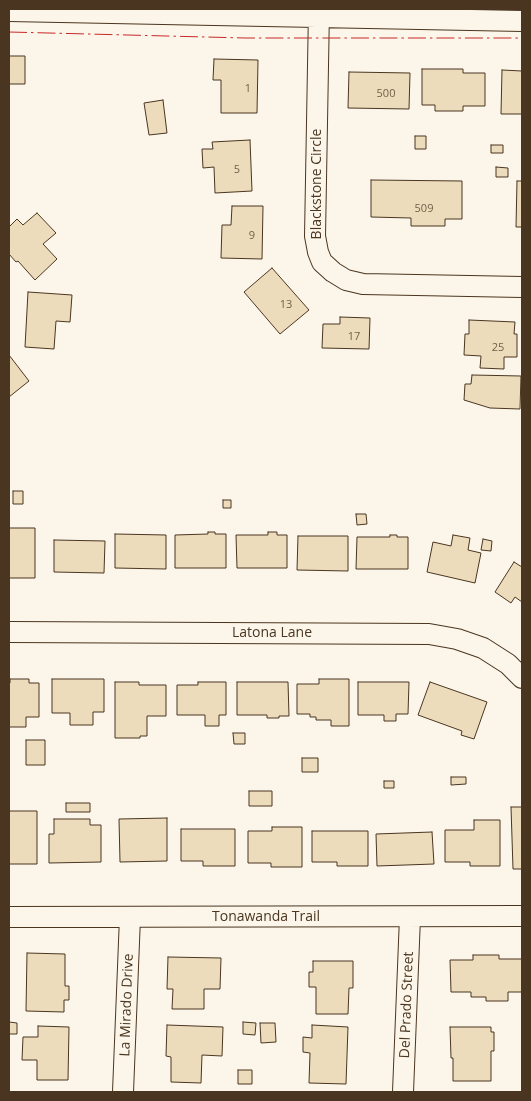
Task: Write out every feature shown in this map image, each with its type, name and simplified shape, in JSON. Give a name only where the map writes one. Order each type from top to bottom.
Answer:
[{"type":"street","points":[[9,10],[319,13],[522,21]]},
{"type":"street","name":"Blackstone Circle","points":[[319,13],[315,236],[322,262],[346,280],[364,284],[522,287]]},
{"type":"street","name":"Latona Lane","points":[[9,632],[429,634],[458,639],[483,648],[508,664],[522,678]]},
{"type":"street","name":"Tonawanda Trail","points":[[9,917],[522,916]]},
{"type":"street","name":"La Mirado Drive","points":[[123,1092],[130,917]]},
{"type":"street","name":"Del Prado Street","points":[[404,1092],[410,917]]},
{"type":"building","points":[[9,56],[25,56],[25,84],[9,84]]},
{"type":"building","points":[[214,59],[258,60],[257,113],[221,113],[221,80],[213,80]]},
{"type":"building","points":[[422,69],[463,69],[463,73],[485,73],[485,106],[463,106],[463,111],[435,111],[435,105],[422,105]]},
{"type":"building","points":[[502,70],[522,71],[522,114],[501,114]]},
{"type":"building","points":[[349,72],[410,73],[409,109],[348,108]]},
{"type":"building","points":[[163,100],[167,133],[149,135],[144,103]]},
{"type":"building","points":[[415,136],[426,136],[426,149],[415,149]]},
{"type":"building","points":[[250,140],[252,191],[215,193],[214,167],[203,168],[202,149],[213,149],[212,142]]},
{"type":"building","points":[[491,145],[503,145],[503,153],[491,153]]},
{"type":"building","points":[[496,167],[508,168],[508,177],[496,177]]},
{"type":"building","points":[[371,180],[462,181],[462,219],[445,219],[445,226],[411,226],[411,218],[371,217]]},
{"type":"building","points":[[517,181],[522,181],[522,227],[516,227]]},
{"type":"building","points":[[232,206],[263,206],[262,259],[221,258],[222,225],[231,225]]},
{"type":"building","points":[[37,213],[56,233],[43,244],[57,259],[35,280],[9,254],[9,227],[17,219],[23,225]]},
{"type":"building","points":[[272,268],[309,310],[280,334],[244,292]]},
{"type":"building","points":[[28,292],[72,295],[70,322],[56,321],[54,349],[25,347]]},
{"type":"building","points":[[340,317],[370,318],[369,349],[322,348],[323,324],[340,324]]},
{"type":"building","points":[[469,320],[515,322],[514,334],[517,334],[517,357],[504,357],[504,369],[480,368],[481,356],[464,355],[465,334],[469,334]]},
{"type":"building","points":[[9,355],[29,381],[9,397]]},
{"type":"building","points":[[472,375],[521,376],[520,409],[490,408],[464,400],[465,384],[471,384]]},
{"type":"building","points":[[13,491],[23,491],[23,504],[13,504]]},
{"type":"building","points":[[223,500],[231,500],[231,508],[223,508]]},
{"type":"building","points":[[356,514],[366,514],[367,524],[357,525]]},
{"type":"building","points":[[9,528],[35,528],[35,578],[9,578]]},
{"type":"building","points":[[208,532],[226,534],[226,568],[175,568],[175,535],[208,534]]},
{"type":"building","points":[[268,532],[277,532],[277,535],[287,535],[287,568],[237,568],[236,535],[268,535]]},
{"type":"building","points":[[115,534],[166,535],[166,569],[115,568]]},
{"type":"building","points":[[390,535],[408,537],[408,569],[356,569],[357,537],[390,537]]},
{"type":"building","points":[[453,535],[470,538],[468,550],[481,553],[475,583],[427,572],[433,542],[451,546]]},
{"type":"building","points":[[298,536],[348,536],[348,571],[297,570]]},
{"type":"building","points":[[483,539],[492,541],[491,551],[481,550]]},
{"type":"building","points":[[54,540],[105,541],[104,573],[54,572]]},
{"type":"building","points":[[514,562],[522,567],[522,602],[515,597],[511,603],[495,592]]},
{"type":"building","points":[[10,679],[29,679],[29,683],[39,683],[39,717],[26,717],[26,727],[9,727]]},
{"type":"building","points":[[52,679],[104,679],[104,712],[93,712],[93,725],[70,725],[70,713],[52,713]]},
{"type":"building","points":[[319,679],[349,679],[349,726],[331,726],[331,720],[316,720],[316,717],[310,717],[310,714],[297,714],[297,684],[319,684]]},
{"type":"building","points":[[115,682],[139,682],[139,685],[166,685],[166,716],[147,716],[147,736],[140,736],[140,738],[115,738]]},
{"type":"building","points":[[198,682],[226,682],[226,715],[219,715],[219,726],[205,726],[205,715],[177,715],[177,685],[198,685]]},
{"type":"building","points":[[237,682],[288,682],[289,716],[267,718],[267,715],[237,715]]},
{"type":"building","points":[[358,682],[409,682],[408,714],[396,714],[396,721],[384,721],[384,715],[358,715]]},
{"type":"building","points":[[430,682],[487,702],[474,739],[461,735],[462,731],[418,715]]},
{"type":"building","points":[[233,733],[245,733],[245,744],[234,744]]},
{"type":"building","points":[[26,740],[45,740],[45,765],[26,765]]},
{"type":"building","points":[[302,758],[318,758],[318,772],[302,772]]},
{"type":"building","points":[[451,777],[466,777],[466,784],[451,785]]},
{"type":"building","points":[[384,781],[394,781],[394,788],[384,788]]},
{"type":"building","points":[[249,791],[272,791],[272,806],[249,806]]},
{"type":"building","points":[[66,803],[90,803],[90,812],[66,812]]},
{"type":"building","points":[[511,807],[522,807],[522,869],[513,869]]},
{"type":"building","points":[[9,811],[37,811],[37,864],[9,864]]},
{"type":"building","points":[[167,818],[167,861],[120,862],[119,819]]},
{"type":"building","points":[[54,819],[90,819],[90,825],[101,825],[101,862],[49,863],[49,834],[54,834]]},
{"type":"building","points":[[474,820],[500,820],[500,866],[470,866],[470,862],[445,862],[445,830],[474,830]]},
{"type":"building","points":[[272,827],[302,827],[302,867],[271,867],[271,863],[248,863],[248,831],[272,831]]},
{"type":"building","points":[[181,829],[235,829],[235,866],[203,866],[203,861],[181,861]]},
{"type":"building","points":[[312,831],[368,831],[368,866],[337,866],[337,862],[312,862]]},
{"type":"building","points":[[432,832],[434,864],[377,866],[376,834]]},
{"type":"building","points":[[27,953],[65,954],[65,986],[69,986],[69,1000],[64,1000],[64,1012],[26,1011]]},
{"type":"building","points":[[473,955],[499,955],[499,959],[522,959],[522,992],[508,992],[508,1001],[486,1001],[486,997],[471,997],[471,992],[451,992],[450,960],[473,960]]},
{"type":"building","points":[[168,957],[221,958],[220,989],[204,989],[204,1009],[172,1009],[173,989],[167,989]]},
{"type":"building","points":[[313,961],[353,961],[353,988],[349,988],[348,1014],[316,1014],[316,987],[309,987],[309,972],[313,972]]},
{"type":"building","points":[[9,1022],[17,1023],[17,1034],[9,1034]]},
{"type":"building","points":[[243,1022],[256,1023],[255,1035],[243,1034]]},
{"type":"building","points":[[260,1023],[275,1023],[276,1042],[261,1043]]},
{"type":"building","points":[[167,1025],[223,1027],[222,1056],[202,1055],[201,1083],[171,1082],[171,1057],[166,1056]]},
{"type":"building","points":[[312,1025],[348,1027],[346,1084],[309,1083],[310,1053],[303,1052],[303,1037],[312,1038]]},
{"type":"building","points":[[38,1026],[69,1027],[68,1080],[37,1080],[37,1060],[22,1060],[23,1037],[38,1037]]},
{"type":"building","points":[[450,1027],[491,1027],[491,1032],[494,1032],[494,1051],[491,1051],[491,1081],[453,1081]]},
{"type":"building","points":[[238,1070],[252,1070],[252,1084],[238,1084]]},
{"type":"power","points":[[9,32],[245,38],[522,38]]}]
